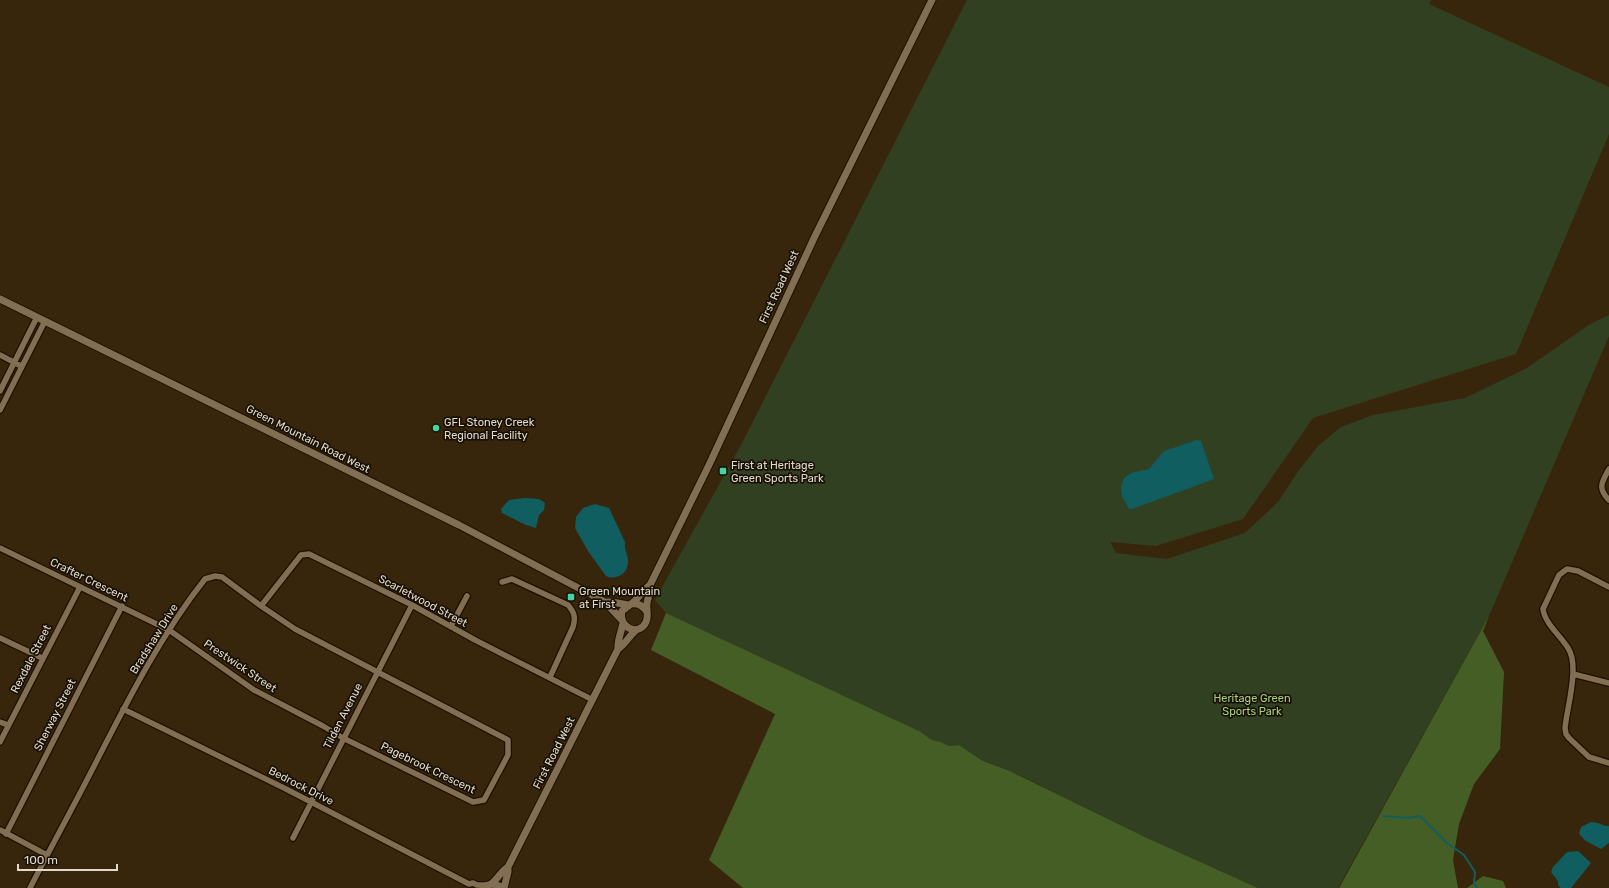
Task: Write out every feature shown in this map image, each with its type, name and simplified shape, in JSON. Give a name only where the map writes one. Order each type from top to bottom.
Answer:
[{"type":"street","name":"First Road West","points":[[629,604],[642,594],[650,585],[709,466],[815,236],[932,0]]},
{"type":"street","name":"Green Mountain Road West","points":[[0,299],[459,525],[605,602],[622,621]]},
{"type":"street","points":[[0,391],[37,317]]},
{"type":"street","points":[[0,410],[45,321]]},
{"type":"street","points":[[0,355],[21,366]]},
{"type":"street","points":[[1609,469],[1601,487],[1602,492],[1609,500]]},
{"type":"street","name":"Crafter Crescent","points":[[0,548],[169,630]]},
{"type":"street","name":"Scarletwood Street","points":[[261,606],[301,555],[309,554],[412,605],[593,700]]},
{"type":"street","points":[[1609,587],[1578,571],[1567,569],[1559,575],[1544,605],[1544,614],[1546,619],[1572,655],[1573,674],[1566,717],[1566,734],[1589,757],[1609,762]]},
{"type":"street","name":"Bradshaw Drive","points":[[30,888],[123,709],[169,630],[205,579],[215,576],[222,577],[295,629],[377,671]]},
{"type":"street","points":[[502,582],[512,579],[568,605],[574,612],[575,621],[573,627],[550,677]]},
{"type":"street","name":"First Road West","points":[[647,612],[647,605],[651,592],[650,585]]},
{"type":"street","name":"Rexdale Street","points":[[0,742],[80,586]]},
{"type":"street","points":[[451,626],[467,596]]},
{"type":"street","name":"Green Mountain Road West","points":[[605,602],[629,604]]},
{"type":"street","points":[[629,604],[639,604],[647,612],[648,616],[646,624],[636,630],[628,628],[622,621],[622,611],[629,604]]},
{"type":"street","name":"Tilden Avenue","points":[[293,838],[412,605]]},
{"type":"street","name":"Sherway Street","points":[[6,834],[122,606]]},
{"type":"street","name":"First Road West","points":[[487,886],[496,884],[503,888],[508,867],[618,648],[622,630],[622,621]]},
{"type":"street","name":"Prestwick Street","points":[[169,630],[254,690],[343,738]]},
{"type":"street","name":"First Road West","points":[[618,648],[624,645],[627,639],[636,630]]},
{"type":"street","points":[[0,638],[42,658]]},
{"type":"street","name":"Pagebrook Crescent","points":[[343,738],[473,802],[484,800],[508,755],[508,740],[377,671]]},
{"type":"street","points":[[1573,674],[1609,683]]},
{"type":"street","name":"Bedrock Drive","points":[[123,709],[312,803],[469,886],[473,883],[487,886]]},
{"type":"street","points":[[0,722],[8,725]]},
{"type":"street","points":[[0,830],[47,855]]},
{"type":"street","name":"First Road West","points":[[487,886],[498,879],[504,869],[508,867]]},
{"type":"green space","name":"Heritage Green Sports Park","points":[[967,0],[1431,0],[1429,4],[1609,87],[1609,134],[1516,354],[1313,418],[1243,519],[1156,546],[1110,542],[1116,553],[1167,559],[1245,533],[1278,502],[1297,473],[1318,446],[1341,427],[1373,415],[1465,398],[1527,368],[1590,324],[1609,315],[1609,336],[1489,616],[1338,888],[1258,888],[1147,838],[1013,772],[983,761],[959,745],[949,746],[932,740],[919,731],[666,613],[655,600],[742,443]]},
{"type":"green space","points":[[666,613],[919,731],[932,740],[949,746],[959,745],[983,761],[1010,771],[1147,838],[1258,888],[743,888],[709,860],[775,714],[651,650]]},
{"type":"green space","points":[[1489,616],[1483,631],[1504,672],[1500,749],[1474,784],[1459,824],[1453,860],[1458,888],[1339,888]]},
{"type":"green space","points":[[1483,876],[1503,881],[1506,888],[1467,888]]},
{"type":"water","points":[[1197,440],[1201,441],[1214,479],[1129,509],[1122,496],[1121,487],[1124,478],[1131,473],[1149,469],[1164,451]]},
{"type":"water","points":[[525,498],[539,499],[545,503],[544,510],[539,515],[536,528],[526,525],[502,513],[501,509],[509,500]]},
{"type":"water","points":[[595,504],[609,508],[625,542],[628,565],[624,572],[618,577],[606,576],[588,551],[575,528],[576,517],[583,508]]},
{"type":"water","points":[[1591,822],[1609,826],[1609,843],[1601,849],[1586,841],[1579,834],[1581,827]]},
{"type":"water","points":[[1578,851],[1591,863],[1571,888],[1561,888],[1551,872],[1553,867],[1567,852]]},
{"type":"waterway","points":[[1383,816],[1407,818],[1420,816],[1447,843],[1464,855],[1475,872],[1474,884],[1478,888]]},
{"type":"place","name":"GFL Stoney Creek Regional Facility","points":[[436,428]]},
{"type":"place","name":"First at Heritage Green Sports Park","points":[[723,471]]},
{"type":"place","name":"Green Mountain at First","points":[[571,597]]}]
